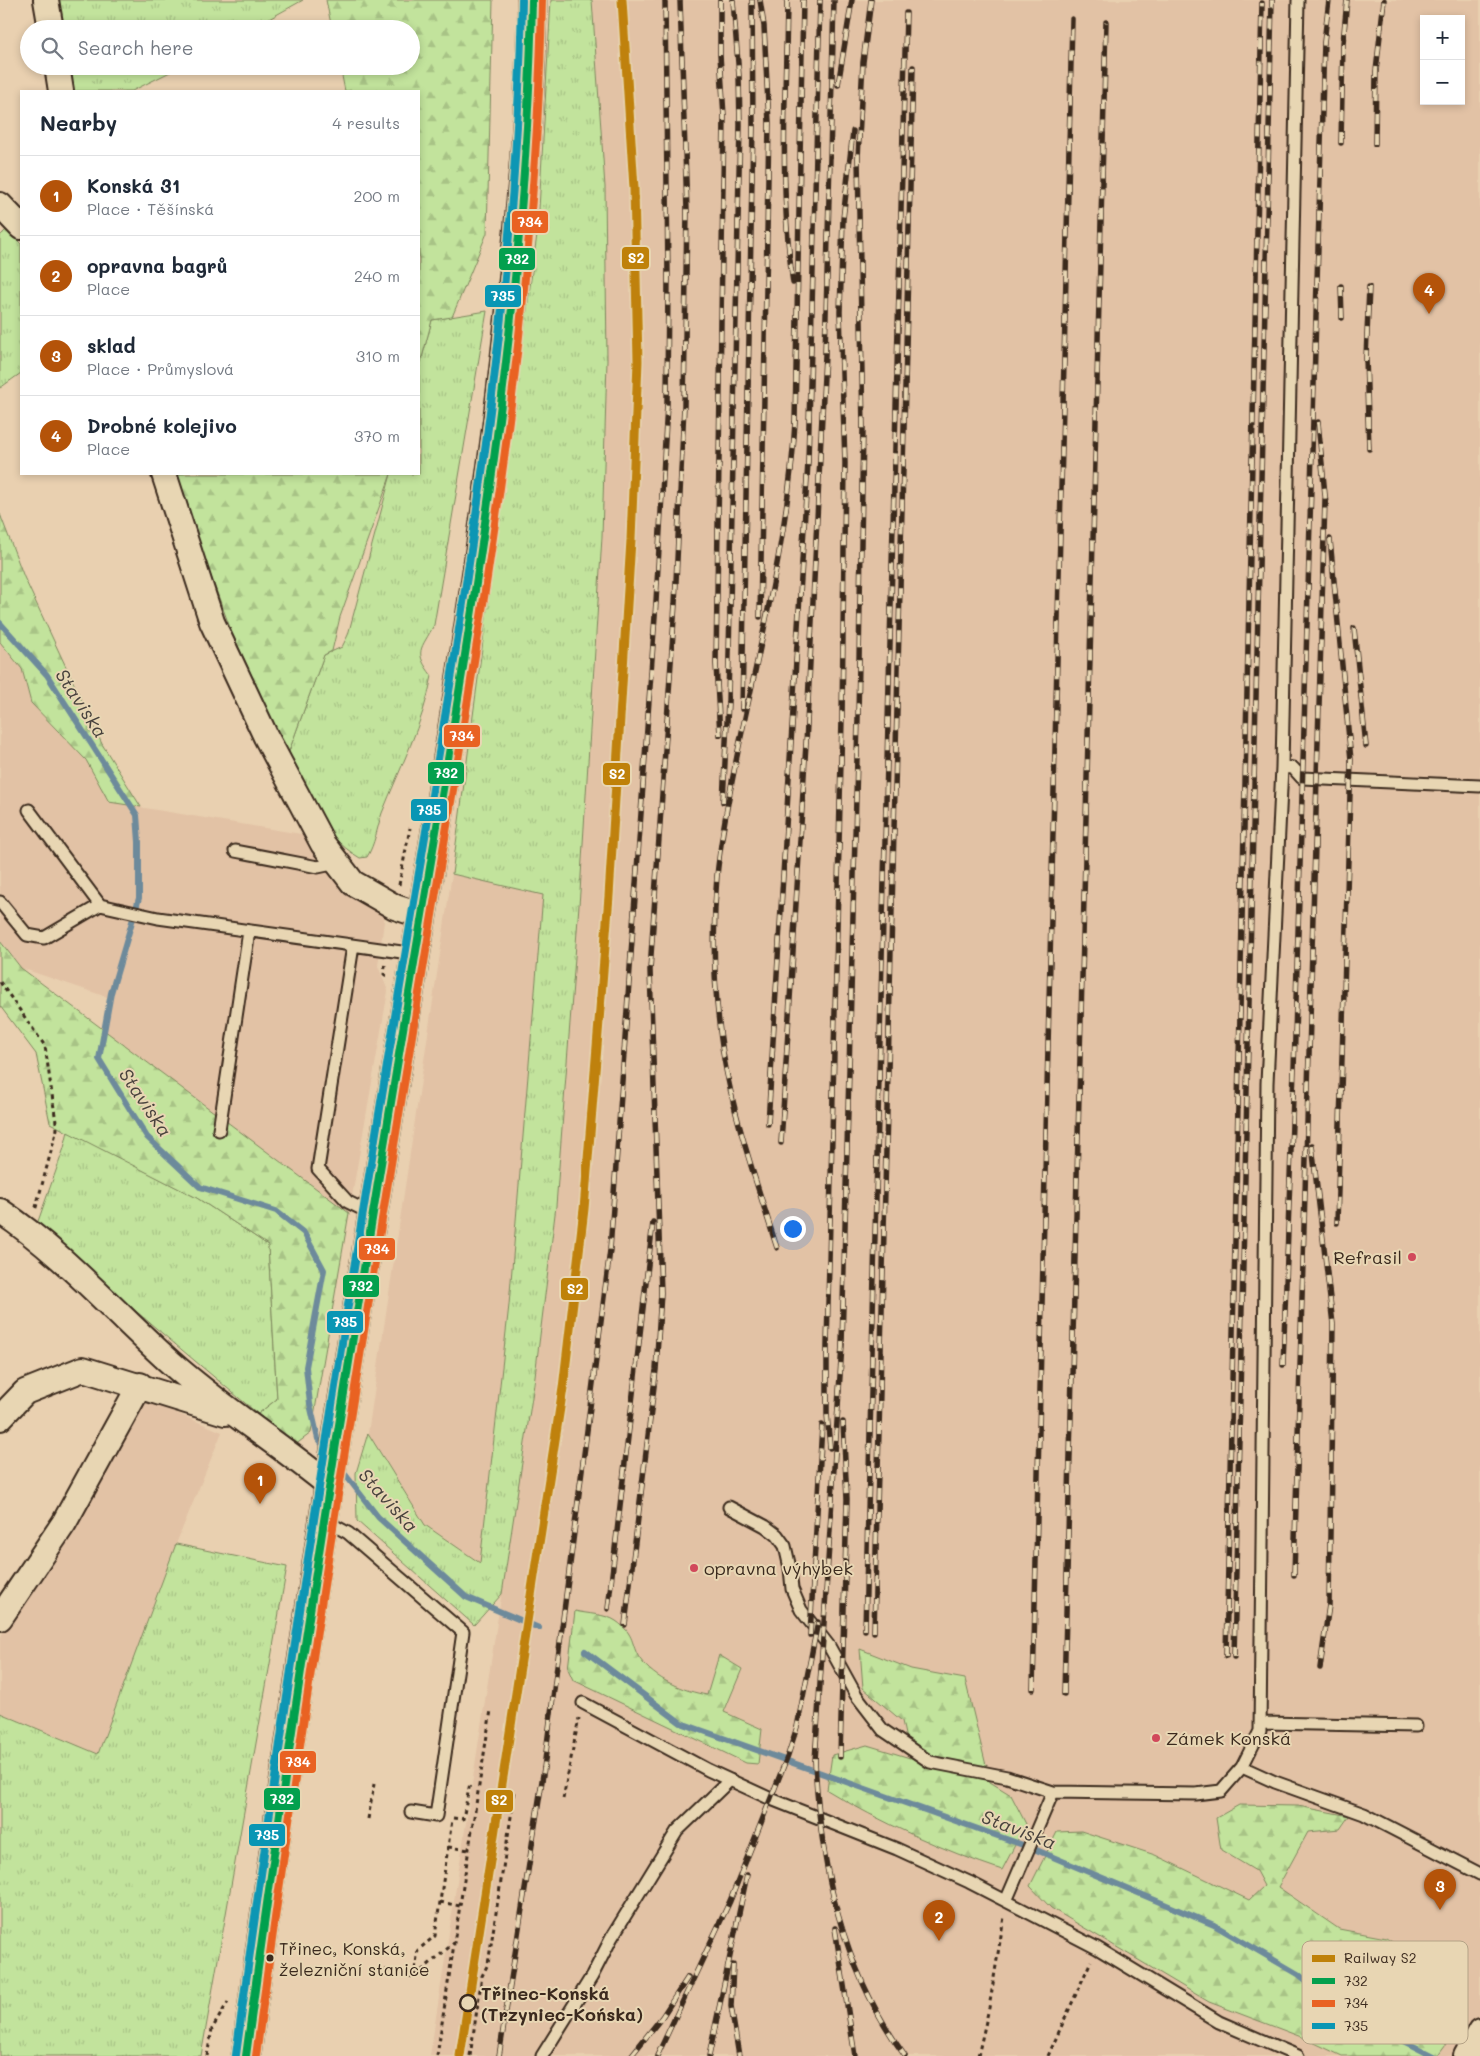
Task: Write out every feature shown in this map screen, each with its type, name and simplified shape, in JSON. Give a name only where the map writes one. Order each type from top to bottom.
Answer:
[{"type":"main road","points":[[246,2056],[282,1797],[336,1440],[423,916],[485,520],[504,375],[521,206],[532,61],[532,0]]},
{"type":"street","points":[[46,0],[49,20]]},
{"type":"street","points":[[58,75],[61,90]]},
{"type":"street","points":[[0,205],[20,226]]},
{"type":"street","points":[[164,475],[212,622],[271,745],[323,844],[353,883],[395,907],[423,916]]},
{"type":"street","points":[[0,1211],[30,1231],[171,1363],[238,1418],[329,1486]]},
{"type":"street","points":[[0,1418],[26,1392],[83,1369],[140,1385],[238,1418]]},
{"type":"street","points":[[0,1618],[64,1524],[140,1385]]},
{"type":"lane","points":[[730,1507],[765,1526],[781,1540],[785,1546],[790,1568],[792,1589],[801,1610],[830,1646],[856,1695],[883,1730],[930,1762],[1008,1777],[1053,1792],[1196,1794],[1221,1792],[1242,1767],[1260,1731],[1267,1083],[1282,767],[1298,0]]},
{"type":"lane","points":[[1282,767],[1293,768],[1302,778],[1480,786]]},
{"type":"lane","points":[[29,810],[100,905]]},
{"type":"lane","points":[[235,851],[318,867],[337,863]]},
{"type":"lane","points":[[0,902],[27,936],[44,938],[100,905],[158,918],[416,954]]},
{"type":"lane","points":[[219,1130],[250,931]]},
{"type":"lane","points":[[353,946],[318,1169],[348,1202],[373,1215]]},
{"type":"lane","points":[[324,1520],[348,1534],[463,1632],[436,1816],[411,1812]]},
{"type":"lane","points":[[583,1703],[730,1780],[897,1849],[1006,1901],[1097,1948],[1219,2022],[1298,2056]]},
{"type":"lane","points":[[1260,1723],[1416,1726]]},
{"type":"lane","points":[[1242,1767],[1275,1782],[1364,1814],[1480,1874]]},
{"type":"lane","points":[[542,2056],[592,1976],[612,1937],[678,1831],[730,1780]]},
{"type":"lane","points":[[1006,1901],[1038,1831],[1053,1792]]},
{"type":"path","points":[[0,982],[45,1046],[57,1129],[30,1231]]},
{"type":"path","points":[[437,2056],[491,1710]]},
{"type":"path","points":[[563,1799],[571,1758]]},
{"type":"path","points":[[436,1816],[463,1819],[470,1783]]},
{"type":"path","points":[[368,1819],[374,1784]]},
{"type":"path","points":[[470,2056],[482,1976],[488,1964],[515,1791]]},
{"type":"path","points":[[414,1977],[418,1950],[435,1936],[452,1818]]},
{"type":"path","points":[[448,1847],[469,1850]]},
{"type":"path","points":[[978,2056],[989,2008],[1006,1901]]},
{"type":"path","points":[[440,1902],[460,1906]]},
{"type":"path","points":[[414,1977],[454,1943]]},
{"type":"path","points":[[1048,2056],[1097,1948]]},
{"type":"path","points":[[385,1970],[414,1977]]},
{"type":"path","points":[[207,2056],[212,2030],[232,1997]]},
{"type":"shaded area","points":[[592,0],[1480,0],[1480,2056],[430,2056],[534,1384],[556,1206],[592,713],[602,537],[607,360],[605,187]]},
{"type":"shaded area","points":[[0,642],[22,669],[31,703],[86,760],[109,802],[307,835],[344,883],[364,903],[385,914],[378,966],[388,991],[349,1213],[203,1185],[106,1061],[107,997],[21,968],[0,941]]},
{"type":"shaded area","points":[[452,874],[543,895],[509,1305],[480,1563],[425,1525],[368,1433]]},
{"type":"shaded area","points":[[143,1399],[222,1432],[176,1544],[98,1754],[0,1713],[0,1640],[9,1613]]},
{"type":"green space","points":[[53,0],[303,0],[267,20],[56,20]]},
{"type":"green space","points":[[326,0],[493,0],[487,233],[452,317],[432,320],[420,365],[420,90],[345,90],[342,75],[420,75],[420,20],[330,20]]},
{"type":"green space","points":[[551,0],[592,0],[605,187],[607,360],[602,537],[580,892],[556,1206],[534,1384],[502,1594],[474,1625],[357,1521],[356,1473],[368,1433],[425,1525],[480,1563],[509,1305],[543,895],[452,874],[538,227]]},
{"type":"green space","points":[[65,75],[164,75],[134,90],[68,90]]},
{"type":"green space","points":[[7,229],[20,243],[20,374],[0,388],[0,236]]},
{"type":"green space","points":[[487,311],[434,625],[421,650],[422,661],[432,676],[428,694],[417,729],[382,813],[372,847],[367,857],[360,858],[334,837],[324,825],[309,799],[288,754],[324,655],[342,647],[348,635],[391,475],[420,475],[420,365],[432,320]]},
{"type":"green space","points":[[173,475],[391,475],[340,617],[332,651],[324,655],[288,754],[232,633]]},
{"type":"green space","points":[[0,514],[24,577],[102,744],[141,807],[109,802],[86,760],[31,703],[22,669],[0,642]]},
{"type":"green space","points":[[0,941],[21,968],[349,1213],[311,1433],[295,1445],[258,1414],[277,1399],[268,1245],[197,1198],[50,1123],[36,1054],[0,1006]]},
{"type":"green space","points":[[68,1131],[197,1198],[268,1245],[277,1399],[258,1414],[36,1227],[64,1148]]},
{"type":"green space","points":[[176,1544],[287,1567],[201,2056],[0,2056],[0,1713],[98,1754]]},
{"type":"green space","points":[[575,1611],[602,1616],[616,1621],[630,1635],[637,1654],[646,1666],[662,1679],[689,1691],[707,1695],[719,1655],[742,1669],[724,1712],[762,1729],[758,1764],[746,1763],[573,1680],[568,1669]]},
{"type":"green space","points":[[860,1649],[911,1669],[965,1679],[990,1782],[1011,1795],[1026,1824],[1002,1870],[913,1835],[827,1790],[832,1755],[867,1745],[910,1758],[902,1721],[863,1688]]},
{"type":"green space","points":[[1239,1805],[1298,1806],[1349,1816],[1340,1829],[1308,1832],[1278,1887],[1339,1929],[1386,1938],[1391,1941],[1302,1941],[1302,2037],[1209,2002],[1051,1908],[1030,1886],[1057,1832],[1081,1831],[1155,1855],[1249,1900],[1264,1886],[1256,1871],[1221,1850],[1216,1818]]},
{"type":"green space","points":[[1317,2044],[1446,2044],[1437,2056],[1342,2056]]},
{"type":"waterway","name":"Staviska","points":[[0,623],[47,675],[137,815],[139,898],[111,993],[99,1059],[147,1137],[200,1187],[276,1211],[304,1233],[324,1270],[306,1367],[310,1404],[318,1439],[326,1449]]},
{"type":"waterway","name":"Staviska","points":[[341,1469],[378,1517],[466,1597],[539,1628]]},
{"type":"waterway","name":"Staviska","points":[[585,1651],[681,1723],[1034,1849],[1214,1925],[1302,1977]]},
{"type":"waterway","name":"Staviska","points":[[1409,2044],[1433,2056]]},
{"type":"railway","points":[[499,2056],[544,1768],[610,1250],[656,602],[667,404],[668,277],[665,0]]},
{"type":"railway","points":[[625,1625],[656,1370],[661,1293],[650,970],[675,604],[684,406],[687,211],[680,0]]},
{"type":"railway","points":[[720,0],[720,55],[724,116],[716,664],[720,735]]},
{"type":"railway","points":[[723,802],[728,702],[740,125],[739,76],[733,0]]},
{"type":"railway","points":[[742,709],[753,126],[752,0]]},
{"type":"railway","points":[[760,0],[764,26],[769,123],[760,617]]},
{"type":"railway","points":[[787,0],[785,177],[786,213],[793,283]]},
{"type":"railway","points":[[777,1248],[733,1102],[723,1053],[715,964],[715,920],[717,876],[723,829],[780,546],[792,464],[795,422],[803,0]]},
{"type":"railway","points":[[768,1124],[808,462],[820,0]]},
{"type":"railway","points":[[781,1143],[806,744],[825,355],[834,0]]},
{"type":"railway","points":[[838,85],[852,0]]},
{"type":"railway","points":[[871,0],[863,62],[858,158],[863,429],[858,719],[842,1345],[815,1761],[822,1839],[838,1915],[850,1952],[865,1988],[883,2023],[905,2056]]},
{"type":"railway","points":[[1234,1657],[1272,0]]},
{"type":"railway","points":[[1283,1365],[1294,1070],[1324,42],[1329,0]]},
{"type":"railway","points":[[1341,143],[1343,43],[1347,0]]},
{"type":"railway","points":[[1375,144],[1376,71],[1384,0]]},
{"type":"railway","points":[[1226,1656],[1262,3]]},
{"type":"railway","points":[[865,1630],[906,13]]},
{"type":"railway","points":[[1033,1689],[1072,19]]},
{"type":"railway","points":[[1064,1694],[1106,22]]},
{"type":"railway","points":[[874,1632],[913,67]]},
{"type":"railway","points":[[830,1448],[827,1414],[827,1346],[842,719],[845,463],[840,312],[843,219],[853,131]]},
{"type":"railway","points":[[1341,286],[1342,318]]},
{"type":"railway","points":[[1369,287],[1366,358],[1369,449]]},
{"type":"railway","points":[[1318,422],[1326,505]]},
{"type":"railway","points":[[1294,1575],[1325,499]]},
{"type":"railway","points":[[1330,539],[1351,760],[1337,1223]]},
{"type":"railway","points":[[1354,628],[1366,746]]},
{"type":"railway","points":[[1312,1145],[1333,1324],[1329,1605],[1320,1668]]},
{"type":"railway","points":[[608,1609],[653,1222]]},
{"type":"railway","points":[[840,1757],[847,1499],[843,1422]]},
{"type":"railway","points":[[810,1635],[822,1425]]},
{"type":"railway","points":[[657,2056],[730,1901],[788,1755],[797,1727],[818,1622]]},
{"type":"railway","points":[[709,2056],[747,1875]]},
{"type":"railway","points":[[835,1928],[855,2056]]},
{"type":"railway","points":[[733,1965],[731,2006],[739,2056]]},
{"type":"railway","points":[[631,2056],[662,2017],[688,1977]]},
{"type":"rail line","name":"S2","points":[[460,2056],[563,1388],[584,1209],[609,896],[631,540],[638,361],[634,188],[622,0]]},
{"type":"transit line","name":"735","points":[[236,2055],[274,1781],[337,1371],[444,723],[481,483],[508,242],[517,121],[522,0]]},
{"type":"transit line","name":"732","points":[[246,2056],[284,1782],[326,1508],[454,723],[491,483],[506,363],[518,242],[527,121],[532,0]]},
{"type":"transit line","name":"734","points":[[256,2056],[294,1782],[357,1372],[464,724],[501,483],[516,363],[528,242],[537,121],[542,0]]},
{"type":"place","name":"Drobné kolejivo","points":[[1429,314]]},
{"type":"place","name":"Refrasil","points":[[1412,1257]]},
{"type":"place","name":"Konská 31","points":[[260,1504]]},
{"type":"place","name":"opravna výhybek","points":[[694,1568]]},
{"type":"place","name":"Zámek Konská","points":[[1156,1738]]},
{"type":"place","name":"sklad","points":[[1440,1910]]},
{"type":"place","name":"opravna bagrů","points":[[939,1941]]},
{"type":"place","name":"Třinec, Konská, železniční stanice","points":[[270,1958]]},
{"type":"place","name":"Třinec-Konská (Trzyniec-Końska)","points":[[468,2003]]}]
